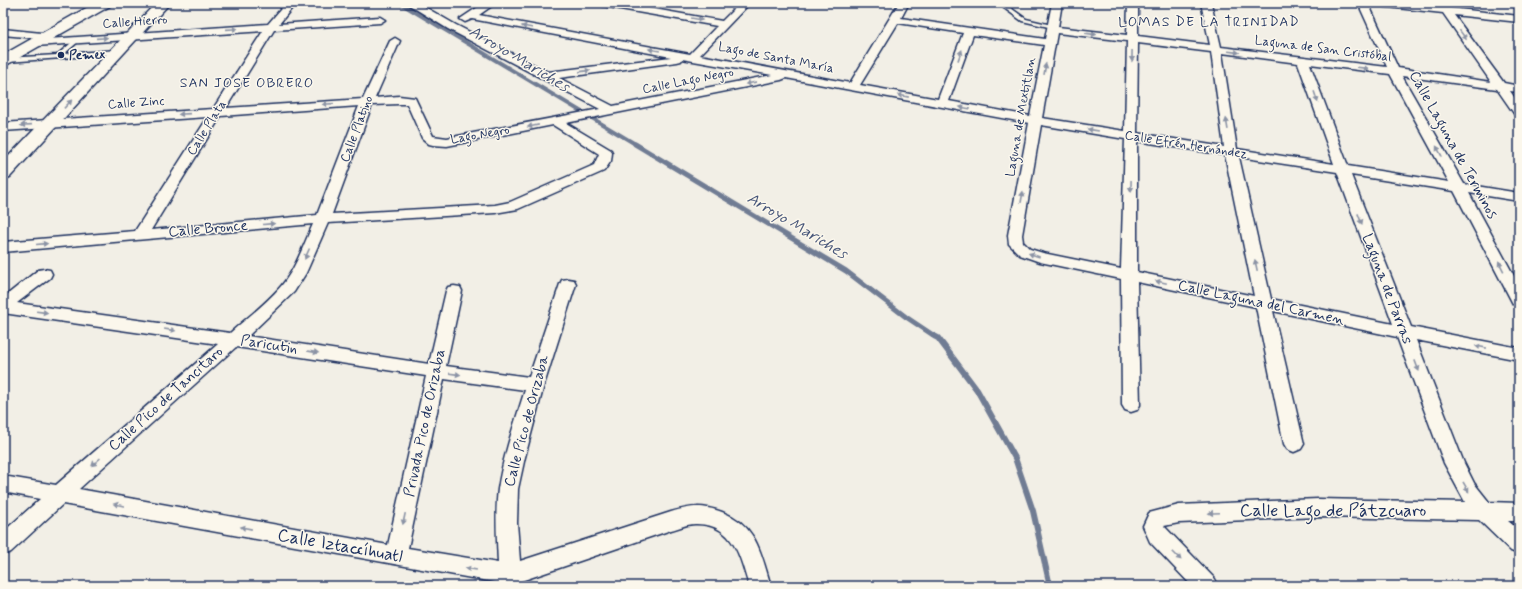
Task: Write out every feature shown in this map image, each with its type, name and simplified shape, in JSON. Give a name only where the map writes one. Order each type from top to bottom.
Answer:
[{"type":"main road","points":[[4,61],[105,3]]},
{"type":"main road","points":[[3,173],[163,3]]},
{"type":"street","name":"Calle Plata","points":[[140,236],[271,27],[291,3]]},
{"type":"street","points":[[411,3],[452,27],[612,110]]},
{"type":"street","points":[[452,27],[491,3]]},
{"type":"street","points":[[603,3],[726,24]]},
{"type":"street","points":[[547,76],[693,57],[745,3]]},
{"type":"street","points":[[853,87],[904,3]]},
{"type":"street","name":"Laguna de Mextitlan","points":[[1016,235],[1057,3]]},
{"type":"street","points":[[1131,406],[1130,275],[1133,3]]},
{"type":"street","points":[[1206,3],[1216,49],[1231,152],[1265,303],[1294,444]]},
{"type":"street","name":"Calle Laguna de Terminos","points":[[1362,3],[1394,72],[1459,187],[1519,300]]},
{"type":"street","points":[[1378,3],[1443,7],[1519,19]]},
{"type":"street","points":[[1516,3],[1519,6]]},
{"type":"street","points":[[1443,7],[1519,112]]},
{"type":"street","name":"Lago de Santa María","points":[[470,16],[853,87]]},
{"type":"street","name":"Calle Hierro","points":[[3,32],[41,39],[77,40],[380,20]]},
{"type":"street","points":[[895,20],[1050,43]]},
{"type":"street","name":"Laguna de San Cristóbal","points":[[1053,27],[1132,39],[1519,89]]},
{"type":"street","points":[[942,104],[969,32]]},
{"type":"street","name":"Calle Platino","points":[[323,219],[367,102],[395,41]]},
{"type":"street","name":"Laguna de Parras","points":[[1303,60],[1342,169],[1454,463],[1467,489],[1484,512],[1519,544]]},
{"type":"street","name":"Calle Lago Negro","points":[[593,114],[789,76]]},
{"type":"street","name":"Calle Efrén Hernández","points":[[853,87],[1131,137],[1519,197]]},
{"type":"street","name":"Lago Negro","points":[[367,102],[399,100],[411,101],[428,138],[440,142],[456,141],[593,114]]},
{"type":"street","name":"Calle Zinc","points":[[3,127],[367,102]]},
{"type":"street","name":"Calle Bronce","points":[[3,247],[323,219],[495,209],[513,206],[599,168],[604,161],[606,153],[556,121]]},
{"type":"street","name":"Calle Pico de Tancitaro","points":[[3,545],[275,302],[298,274],[323,219]]},
{"type":"street","name":"Calle Laguna del Carmen","points":[[1016,235],[1016,244],[1020,248],[1025,252],[1040,257],[1404,332],[1519,354]]},
{"type":"street","points":[[3,307],[44,274]]},
{"type":"street","name":"Calle Pico de Orizaba","points":[[510,580],[506,523],[508,489],[515,457],[535,385],[568,284]]},
{"type":"street","name":"Privada Pico de Orizaba","points":[[396,556],[454,291]]},
{"type":"street","name":"Paricutin","points":[[3,307],[97,318],[436,372],[535,385]]},
{"type":"street","name":"Calle Iztaccíhuatl","points":[[3,484],[396,556],[510,580],[671,520],[694,515],[711,517],[722,522],[741,535],[753,562],[760,586]]},
{"type":"street","name":"Calle Lago de Pátzcuaro","points":[[1207,586],[1157,535],[1153,522],[1156,519],[1179,514],[1318,508],[1519,512]]},
{"type":"lane","points":[[1006,3],[1006,7],[1024,20],[1053,27]]},
{"type":"lane","points":[[59,56],[77,40]]},
{"type":"lane","points":[[4,61],[117,52]]},
{"type":"waterway","name":"Arroyo Mariches","points":[[400,3],[637,145]]},
{"type":"waterway","name":"Arroyo Mariches","points":[[635,144],[846,271],[906,317],[936,337]]},
{"type":"waterway","name":"Arroyo Mariches","points":[[936,337],[977,390],[1015,458],[1033,511],[1050,586]]},
{"type":"place","name":"Pemex","points":[[61,55]]},
{"type":"district","name":"LOMAS DE LA TRINIDAD","points":[[1209,22]]},
{"type":"district","name":"SAN JOSE OBRERO","points":[[247,83]]}]
